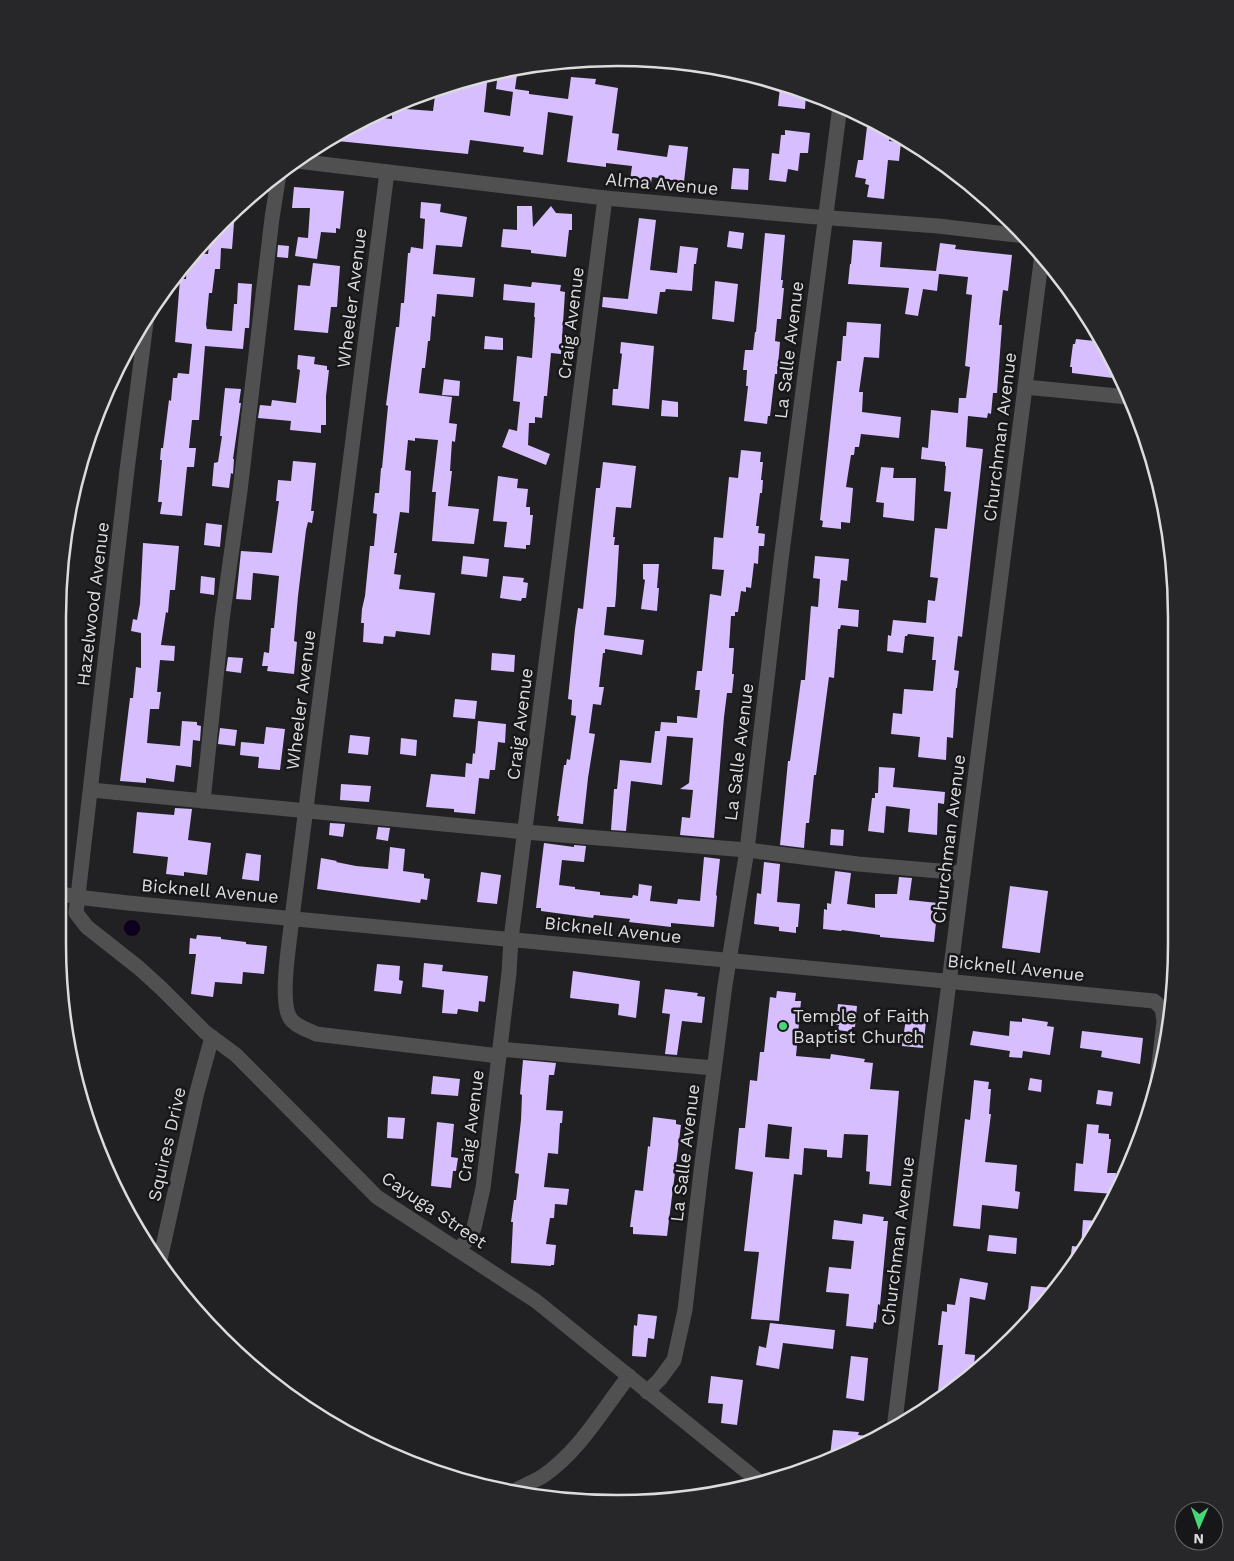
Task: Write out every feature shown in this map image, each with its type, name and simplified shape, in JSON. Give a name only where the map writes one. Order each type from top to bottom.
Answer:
[{"type":"street","name":"La Salle Avenue","points":[[647,1392],[674,1360],[685,1310],[714,1068],[747,850],[781,560],[839,113]]},
{"type":"street","name":"Alma Avenue","points":[[307,162],[605,198],[938,226],[1012,235]]},
{"type":"street","name":"Wheeler Avenue","points":[[388,172],[292,918],[285,984],[286,1012],[298,1026],[316,1034],[500,1053],[714,1068]]},
{"type":"street","points":[[203,801],[222,620],[240,491],[277,184]]},
{"type":"street","name":"Craig Avenue","points":[[458,1250],[474,1228],[483,1188],[509,973],[511,939],[605,198]]},
{"type":"street","name":"Churchman Avenue","points":[[895,1419],[930,1130],[1041,266]]},
{"type":"street","name":"Hazelwood Avenue","points":[[77,897],[144,335]]},
{"type":"street","points":[[1025,387],[1122,396]]},
{"type":"street","points":[[91,790],[525,832],[747,850],[858,864],[963,873]]},
{"type":"street","name":"Bicknell Avenue","points":[[66,894],[77,897],[1154,1001],[1162,1008],[1163,1015]]},
{"type":"street","name":"Cayuga Street","points":[[77,897],[76,914],[87,927],[139,968],[205,1032],[236,1055],[378,1197],[536,1301],[754,1477]]},
{"type":"street","name":"Squires Drive","points":[[161,1253],[197,1092],[212,1037]]},
{"type":"street","points":[[523,1486],[544,1475],[572,1450],[592,1427],[629,1376]]},
{"type":"shaded area","points":[[129,920],[135,920],[140,925],[138,934],[129,936],[124,931],[124,925]]},
{"type":"building","points":[[517,76],[515,89],[529,91],[529,94],[568,99],[571,77],[596,79],[595,84],[618,88],[612,133],[619,134],[617,150],[667,157],[669,145],[688,147],[684,182],[652,177],[651,183],[630,180],[632,166],[606,163],[606,167],[567,162],[573,116],[548,112],[543,155],[523,152],[524,147],[470,140],[468,154],[340,141],[384,118],[392,119],[392,114],[404,109],[433,111],[435,97],[484,83],[487,83],[484,112],[510,116],[513,92],[496,89],[497,80]]},
{"type":"building","points":[[780,91],[806,99],[805,109],[778,106]]},
{"type":"building","points":[[867,126],[889,138],[889,141],[901,145],[899,161],[888,160],[884,199],[867,197],[869,185],[865,184],[866,179],[855,177],[858,160],[863,160]]},
{"type":"building","points":[[785,130],[810,133],[808,153],[800,153],[798,171],[788,169],[786,182],[769,180],[772,153],[779,154],[781,135],[785,135]]},
{"type":"building","points":[[733,168],[749,169],[748,190],[731,189]]},
{"type":"building","points":[[294,187],[344,191],[340,229],[336,228],[336,233],[321,232],[317,259],[295,256],[298,237],[308,238],[310,208],[292,208]]},
{"type":"building","points":[[421,202],[441,204],[440,212],[467,217],[462,247],[436,245],[433,274],[475,278],[473,297],[437,294],[435,317],[432,316],[430,341],[428,341],[425,368],[422,368],[419,393],[452,397],[449,423],[457,424],[455,442],[452,441],[450,471],[452,471],[448,506],[479,509],[474,544],[432,541],[436,492],[432,492],[438,440],[415,438],[415,441],[408,440],[405,470],[411,471],[409,513],[400,512],[394,553],[397,553],[394,574],[401,575],[399,589],[435,593],[430,635],[396,631],[395,637],[384,636],[383,644],[363,642],[364,623],[361,623],[362,609],[370,546],[374,546],[377,514],[373,513],[375,493],[379,493],[388,406],[386,405],[396,327],[399,327],[401,303],[404,303],[408,253],[410,253],[411,247],[423,249],[425,219],[420,218]]},
{"type":"building","points":[[517,206],[532,206],[533,227],[551,206],[556,213],[572,214],[572,230],[569,230],[566,257],[531,253],[531,250],[501,247],[503,229],[517,230]]},
{"type":"building","points":[[639,218],[656,220],[650,270],[677,273],[680,246],[698,248],[696,264],[694,264],[692,291],[666,289],[665,292],[660,292],[657,314],[602,307],[603,297],[628,299]]},
{"type":"building","points":[[234,222],[232,249],[221,248],[220,269],[215,269],[212,293],[209,293],[206,325],[207,329],[232,331],[234,304],[237,304],[238,283],[252,284],[249,328],[245,328],[243,349],[205,346],[199,420],[192,420],[189,448],[196,448],[194,467],[187,467],[182,516],[160,514],[162,502],[158,502],[162,460],[160,460],[161,448],[163,448],[173,378],[177,378],[178,373],[189,374],[192,344],[175,342],[180,282],[182,279],[186,279],[186,274],[203,254],[208,254],[209,248]]},
{"type":"building","points":[[729,231],[744,233],[742,249],[727,247]]},
{"type":"building","points":[[765,233],[785,235],[781,280],[783,280],[782,288],[784,288],[781,319],[777,319],[775,341],[780,342],[779,354],[770,416],[768,416],[767,424],[744,421],[748,386],[746,386],[747,370],[743,370],[745,350],[753,350],[756,332]]},
{"type":"building","points":[[853,240],[882,242],[880,267],[936,271],[940,243],[956,245],[955,249],[1012,255],[1008,291],[1003,290],[999,325],[1002,325],[997,393],[993,393],[991,414],[988,413],[987,418],[968,416],[966,447],[983,449],[962,637],[958,636],[954,670],[959,671],[953,738],[947,737],[946,760],[918,757],[920,737],[891,734],[893,713],[902,714],[904,689],[933,691],[936,660],[932,660],[934,637],[908,634],[905,636],[903,653],[887,651],[888,635],[891,636],[893,620],[926,623],[928,600],[935,601],[938,578],[930,577],[935,528],[947,529],[951,492],[944,491],[945,462],[921,459],[922,447],[928,448],[931,410],[958,413],[959,398],[966,398],[970,367],[965,366],[972,295],[966,294],[968,277],[939,274],[937,291],[923,289],[918,316],[905,314],[909,288],[848,284]]},
{"type":"building","points":[[278,245],[289,246],[288,258],[277,257]]},
{"type":"building","points":[[313,263],[340,266],[337,307],[331,307],[328,333],[294,330],[298,285],[310,286]]},
{"type":"building","points":[[715,281],[738,284],[734,322],[712,319]]},
{"type":"building","points":[[532,282],[561,285],[560,291],[565,292],[561,354],[551,353],[547,396],[544,396],[542,418],[535,417],[535,423],[529,423],[528,445],[550,454],[546,465],[502,447],[509,429],[517,431],[520,402],[513,401],[517,356],[532,358],[535,317],[535,303],[503,300],[504,284],[531,287]]},
{"type":"building","points":[[847,322],[881,324],[879,358],[864,357],[859,392],[863,392],[862,412],[901,417],[899,438],[861,434],[859,447],[855,447],[854,455],[851,455],[846,487],[853,488],[850,523],[841,522],[841,529],[822,527],[823,521],[820,520],[837,361],[841,361],[843,336],[846,336]]},
{"type":"building","points":[[485,336],[503,338],[503,350],[484,349]]},
{"type":"building","points":[[1076,339],[1093,341],[1113,378],[1072,373],[1072,367],[1070,367],[1073,344],[1075,344]]},
{"type":"building","points":[[621,342],[654,346],[649,409],[612,405],[613,389],[618,389],[622,354],[620,353]]},
{"type":"building","points":[[298,355],[315,357],[314,364],[327,366],[327,370],[329,370],[326,396],[326,425],[321,425],[321,433],[290,430],[291,421],[258,418],[260,405],[271,406],[272,400],[296,403],[300,370],[297,369]]},
{"type":"building","points":[[444,379],[460,381],[459,396],[442,395]]},
{"type":"building","points":[[225,388],[241,389],[233,474],[231,473],[229,488],[212,486],[214,463],[218,462],[222,436],[220,436]]},
{"type":"building","points":[[662,400],[678,402],[678,417],[661,416]]},
{"type":"building","points":[[741,450],[761,452],[760,462],[763,462],[761,480],[763,480],[756,526],[759,526],[758,533],[765,534],[764,546],[759,546],[758,564],[754,563],[751,588],[746,587],[746,592],[741,591],[738,612],[735,612],[735,616],[731,616],[729,648],[734,648],[732,674],[734,674],[732,693],[727,693],[724,717],[714,838],[680,835],[682,817],[690,818],[693,790],[680,789],[689,783],[693,738],[667,736],[662,785],[631,781],[626,831],[611,830],[614,789],[617,789],[620,760],[651,763],[655,731],[660,731],[661,722],[677,723],[677,716],[697,718],[700,690],[695,690],[697,671],[702,671],[710,594],[721,596],[724,570],[712,569],[714,537],[723,538],[729,477],[738,478]]},
{"type":"building","points":[[293,461],[316,463],[311,511],[314,511],[312,523],[308,522],[306,530],[298,596],[294,641],[297,642],[294,674],[267,671],[268,666],[262,666],[264,652],[269,653],[271,628],[274,628],[279,576],[253,573],[251,600],[236,599],[241,551],[272,553],[279,501],[276,501],[278,480],[291,481]]},
{"type":"building","points":[[603,462],[636,466],[631,508],[616,507],[613,537],[615,537],[614,545],[619,545],[615,607],[607,607],[604,635],[644,640],[642,655],[605,649],[605,653],[603,653],[599,687],[604,687],[601,705],[593,704],[589,733],[595,734],[583,824],[558,821],[559,816],[557,816],[564,765],[566,765],[567,759],[570,760],[576,716],[571,715],[572,700],[568,699],[575,629],[578,608],[583,609],[596,488],[600,488]]},
{"type":"building","points":[[881,467],[894,468],[893,478],[916,478],[914,521],[883,517],[884,503],[876,502]]},
{"type":"building","points":[[498,476],[518,479],[517,488],[528,489],[526,507],[530,507],[530,515],[533,515],[530,545],[526,545],[526,549],[504,547],[507,522],[493,521]]},
{"type":"building","points":[[206,523],[222,525],[220,547],[204,545]]},
{"type":"building","points":[[143,543],[179,546],[175,590],[170,590],[168,613],[166,612],[161,645],[175,646],[174,661],[160,660],[157,692],[161,692],[159,709],[150,709],[147,743],[180,746],[182,721],[197,722],[197,725],[201,726],[200,741],[193,740],[191,767],[176,765],[174,782],[146,778],[146,783],[120,781],[130,698],[133,698],[136,667],[141,668],[141,633],[131,631],[133,619],[137,620],[140,604]]},
{"type":"building","points":[[463,556],[489,559],[487,577],[461,574]]},
{"type":"building","points":[[815,556],[849,559],[847,581],[841,580],[838,608],[859,610],[858,627],[841,625],[840,629],[838,629],[834,678],[829,677],[816,775],[814,775],[809,823],[806,823],[804,848],[780,845],[788,761],[790,761],[801,680],[805,680],[811,606],[818,607],[820,579],[813,578]]},
{"type":"building","points":[[643,564],[659,564],[657,611],[641,609],[645,580],[643,579]]},
{"type":"building","points":[[201,576],[215,578],[214,595],[200,593]]},
{"type":"building","points":[[503,576],[524,578],[523,582],[528,583],[526,598],[522,598],[521,601],[500,598]]},
{"type":"building","points":[[492,653],[515,655],[514,672],[491,670]]},
{"type":"building","points":[[228,657],[243,658],[241,673],[226,671]]},
{"type":"building","points":[[455,699],[477,701],[475,719],[453,717]]},
{"type":"building","points":[[478,721],[506,724],[505,743],[498,742],[495,770],[490,770],[489,779],[479,778],[475,814],[454,812],[454,809],[426,807],[431,774],[465,777],[466,763],[472,764],[473,753],[475,754]]},
{"type":"building","points":[[266,727],[285,729],[280,770],[258,768],[259,757],[240,755],[241,742],[264,744]]},
{"type":"building","points":[[220,728],[237,730],[235,746],[218,744]]},
{"type":"building","points":[[350,735],[370,737],[368,755],[348,753]]},
{"type":"building","points":[[401,738],[417,740],[416,756],[400,754]]},
{"type":"building","points":[[879,767],[895,768],[893,787],[945,792],[944,804],[938,803],[937,835],[908,832],[910,809],[886,806],[884,833],[868,831],[872,798],[875,798],[875,793],[878,793]]},
{"type":"building","points":[[341,784],[371,786],[369,802],[340,800]]},
{"type":"building","points":[[175,808],[192,809],[188,840],[211,843],[207,875],[184,872],[184,876],[166,874],[168,857],[133,853],[137,812],[174,815]]},
{"type":"building","points":[[330,823],[345,824],[343,837],[329,835]]},
{"type":"building","points":[[378,827],[390,828],[388,841],[376,839]]},
{"type":"building","points":[[831,829],[844,830],[843,846],[830,845]]},
{"type":"building","points":[[544,843],[574,847],[574,845],[586,846],[584,862],[562,860],[559,885],[600,892],[600,895],[632,898],[633,895],[638,896],[639,884],[652,886],[650,901],[677,904],[678,899],[700,901],[704,857],[720,859],[714,927],[671,923],[671,927],[629,922],[630,919],[594,915],[593,918],[541,911],[541,908],[536,908]]},
{"type":"building","points":[[390,847],[405,849],[403,871],[424,874],[424,878],[430,879],[427,900],[421,899],[420,903],[317,889],[321,858],[356,866],[388,869]]},
{"type":"building","points":[[246,853],[261,855],[259,881],[242,879]]},
{"type":"building","points":[[764,862],[780,864],[777,902],[800,904],[796,933],[779,931],[779,927],[754,924],[757,893],[761,894]]},
{"type":"building","points":[[835,871],[851,873],[847,904],[875,908],[875,894],[897,894],[899,877],[912,878],[909,900],[938,903],[934,942],[823,929],[824,909],[827,910],[827,903],[831,904]]},
{"type":"building","points":[[481,872],[501,875],[497,904],[477,902]]},
{"type":"building","points":[[1010,886],[1048,891],[1040,953],[1002,948]]},
{"type":"building","points":[[197,935],[221,937],[221,939],[246,942],[246,944],[267,946],[264,974],[243,972],[242,984],[215,982],[213,997],[191,994],[196,954],[189,954],[190,938],[196,939]]},
{"type":"building","points":[[424,963],[443,965],[442,971],[488,976],[485,1002],[479,1001],[478,1012],[458,1009],[457,1014],[442,1013],[444,990],[422,987]]},
{"type":"building","points":[[377,964],[400,966],[399,980],[403,981],[401,994],[374,991]]},
{"type":"building","points":[[573,971],[640,981],[636,1018],[618,1015],[619,1004],[570,998]]},
{"type":"building","points":[[665,989],[698,993],[697,996],[705,997],[702,1023],[682,1021],[677,1055],[665,1054],[670,1014],[662,1013]]},
{"type":"building","points":[[777,991],[796,993],[795,1001],[801,1001],[796,1056],[830,1059],[831,1054],[865,1059],[864,1062],[873,1063],[870,1089],[899,1091],[891,1186],[869,1184],[870,1172],[866,1171],[868,1135],[844,1134],[842,1158],[827,1157],[827,1150],[804,1148],[802,1175],[794,1174],[779,1321],[751,1319],[759,1252],[744,1251],[753,1172],[735,1169],[739,1128],[745,1128],[750,1080],[757,1081],[760,1052],[764,1052],[770,997],[776,998]],"holes":[[[768,1124],[792,1127],[789,1159],[765,1157]]]},
{"type":"building","points":[[838,1004],[857,1006],[855,1027],[852,1027],[851,1032],[838,1030],[839,1025],[836,1025]]},
{"type":"building","points":[[907,1011],[927,1013],[923,1048],[902,1046]]},
{"type":"building","points":[[1022,1018],[1048,1022],[1047,1026],[1054,1027],[1050,1055],[1023,1051],[1022,1058],[1009,1057],[1010,1051],[970,1045],[973,1031],[1009,1036],[1010,1021],[1022,1022]]},
{"type":"building","points":[[1082,1031],[1143,1038],[1140,1064],[1101,1057],[1102,1051],[1080,1048]]},
{"type":"building","points":[[523,1060],[556,1063],[554,1075],[549,1075],[546,1110],[563,1111],[562,1123],[560,1123],[558,1154],[548,1153],[544,1187],[569,1189],[567,1205],[555,1204],[554,1218],[550,1218],[546,1244],[556,1245],[554,1265],[551,1266],[511,1263],[513,1222],[511,1222],[519,1174],[515,1173],[521,1120],[522,1095],[520,1094]]},
{"type":"building","points":[[433,1076],[460,1079],[458,1096],[431,1094]]},
{"type":"building","points":[[1030,1078],[1042,1080],[1041,1092],[1028,1090]]},
{"type":"building","points":[[974,1080],[989,1082],[988,1089],[991,1089],[989,1114],[991,1114],[985,1162],[1017,1165],[1015,1191],[1020,1192],[1018,1209],[982,1205],[980,1229],[953,1226],[965,1119],[970,1120]]},
{"type":"building","points":[[1098,1090],[1113,1092],[1111,1106],[1096,1104]]},
{"type":"building","points":[[388,1117],[405,1118],[403,1139],[387,1138]]},
{"type":"building","points":[[653,1117],[676,1120],[676,1124],[681,1125],[667,1236],[633,1234],[633,1227],[630,1227],[635,1190],[643,1191]]},
{"type":"building","points":[[437,1122],[454,1124],[451,1157],[458,1158],[456,1171],[453,1171],[451,1188],[431,1186]]},
{"type":"building","points":[[1087,1124],[1099,1125],[1098,1133],[1109,1134],[1109,1139],[1111,1139],[1107,1173],[1116,1173],[1108,1194],[1074,1191],[1076,1163],[1083,1164]]},
{"type":"building","points":[[863,1214],[884,1217],[883,1221],[888,1221],[880,1305],[878,1304],[876,1323],[874,1322],[873,1329],[846,1326],[849,1294],[826,1292],[829,1267],[851,1269],[854,1241],[832,1239],[834,1220],[862,1224]]},
{"type":"building","points":[[1083,1220],[1093,1221],[1082,1239]]},
{"type":"building","points":[[989,1235],[1017,1238],[1016,1254],[987,1251]]},
{"type":"building","points":[[1072,1246],[1077,1247],[1071,1256]]},
{"type":"building","points":[[960,1278],[988,1283],[985,1300],[970,1297],[965,1354],[975,1355],[974,1363],[938,1391],[943,1345],[938,1345],[942,1311],[947,1312],[947,1304],[955,1305]]},
{"type":"building","points":[[1031,1286],[1047,1287],[1031,1307],[1028,1310]]},
{"type":"building","points":[[638,1314],[657,1316],[654,1339],[648,1338],[646,1357],[632,1356],[634,1325],[637,1326]]},
{"type":"building","points":[[770,1323],[835,1330],[833,1349],[783,1343],[779,1369],[756,1365],[759,1346],[766,1348]]},
{"type":"building","points":[[851,1356],[868,1358],[864,1401],[846,1398]]},
{"type":"building","points":[[711,1376],[743,1380],[737,1425],[721,1423],[723,1404],[708,1403]]},
{"type":"building","points":[[833,1430],[859,1432],[858,1435],[865,1436],[861,1438],[830,1452]]},
{"type":"place","name":"Temple of Faith Baptist Church","points":[[783,1026]]}]
